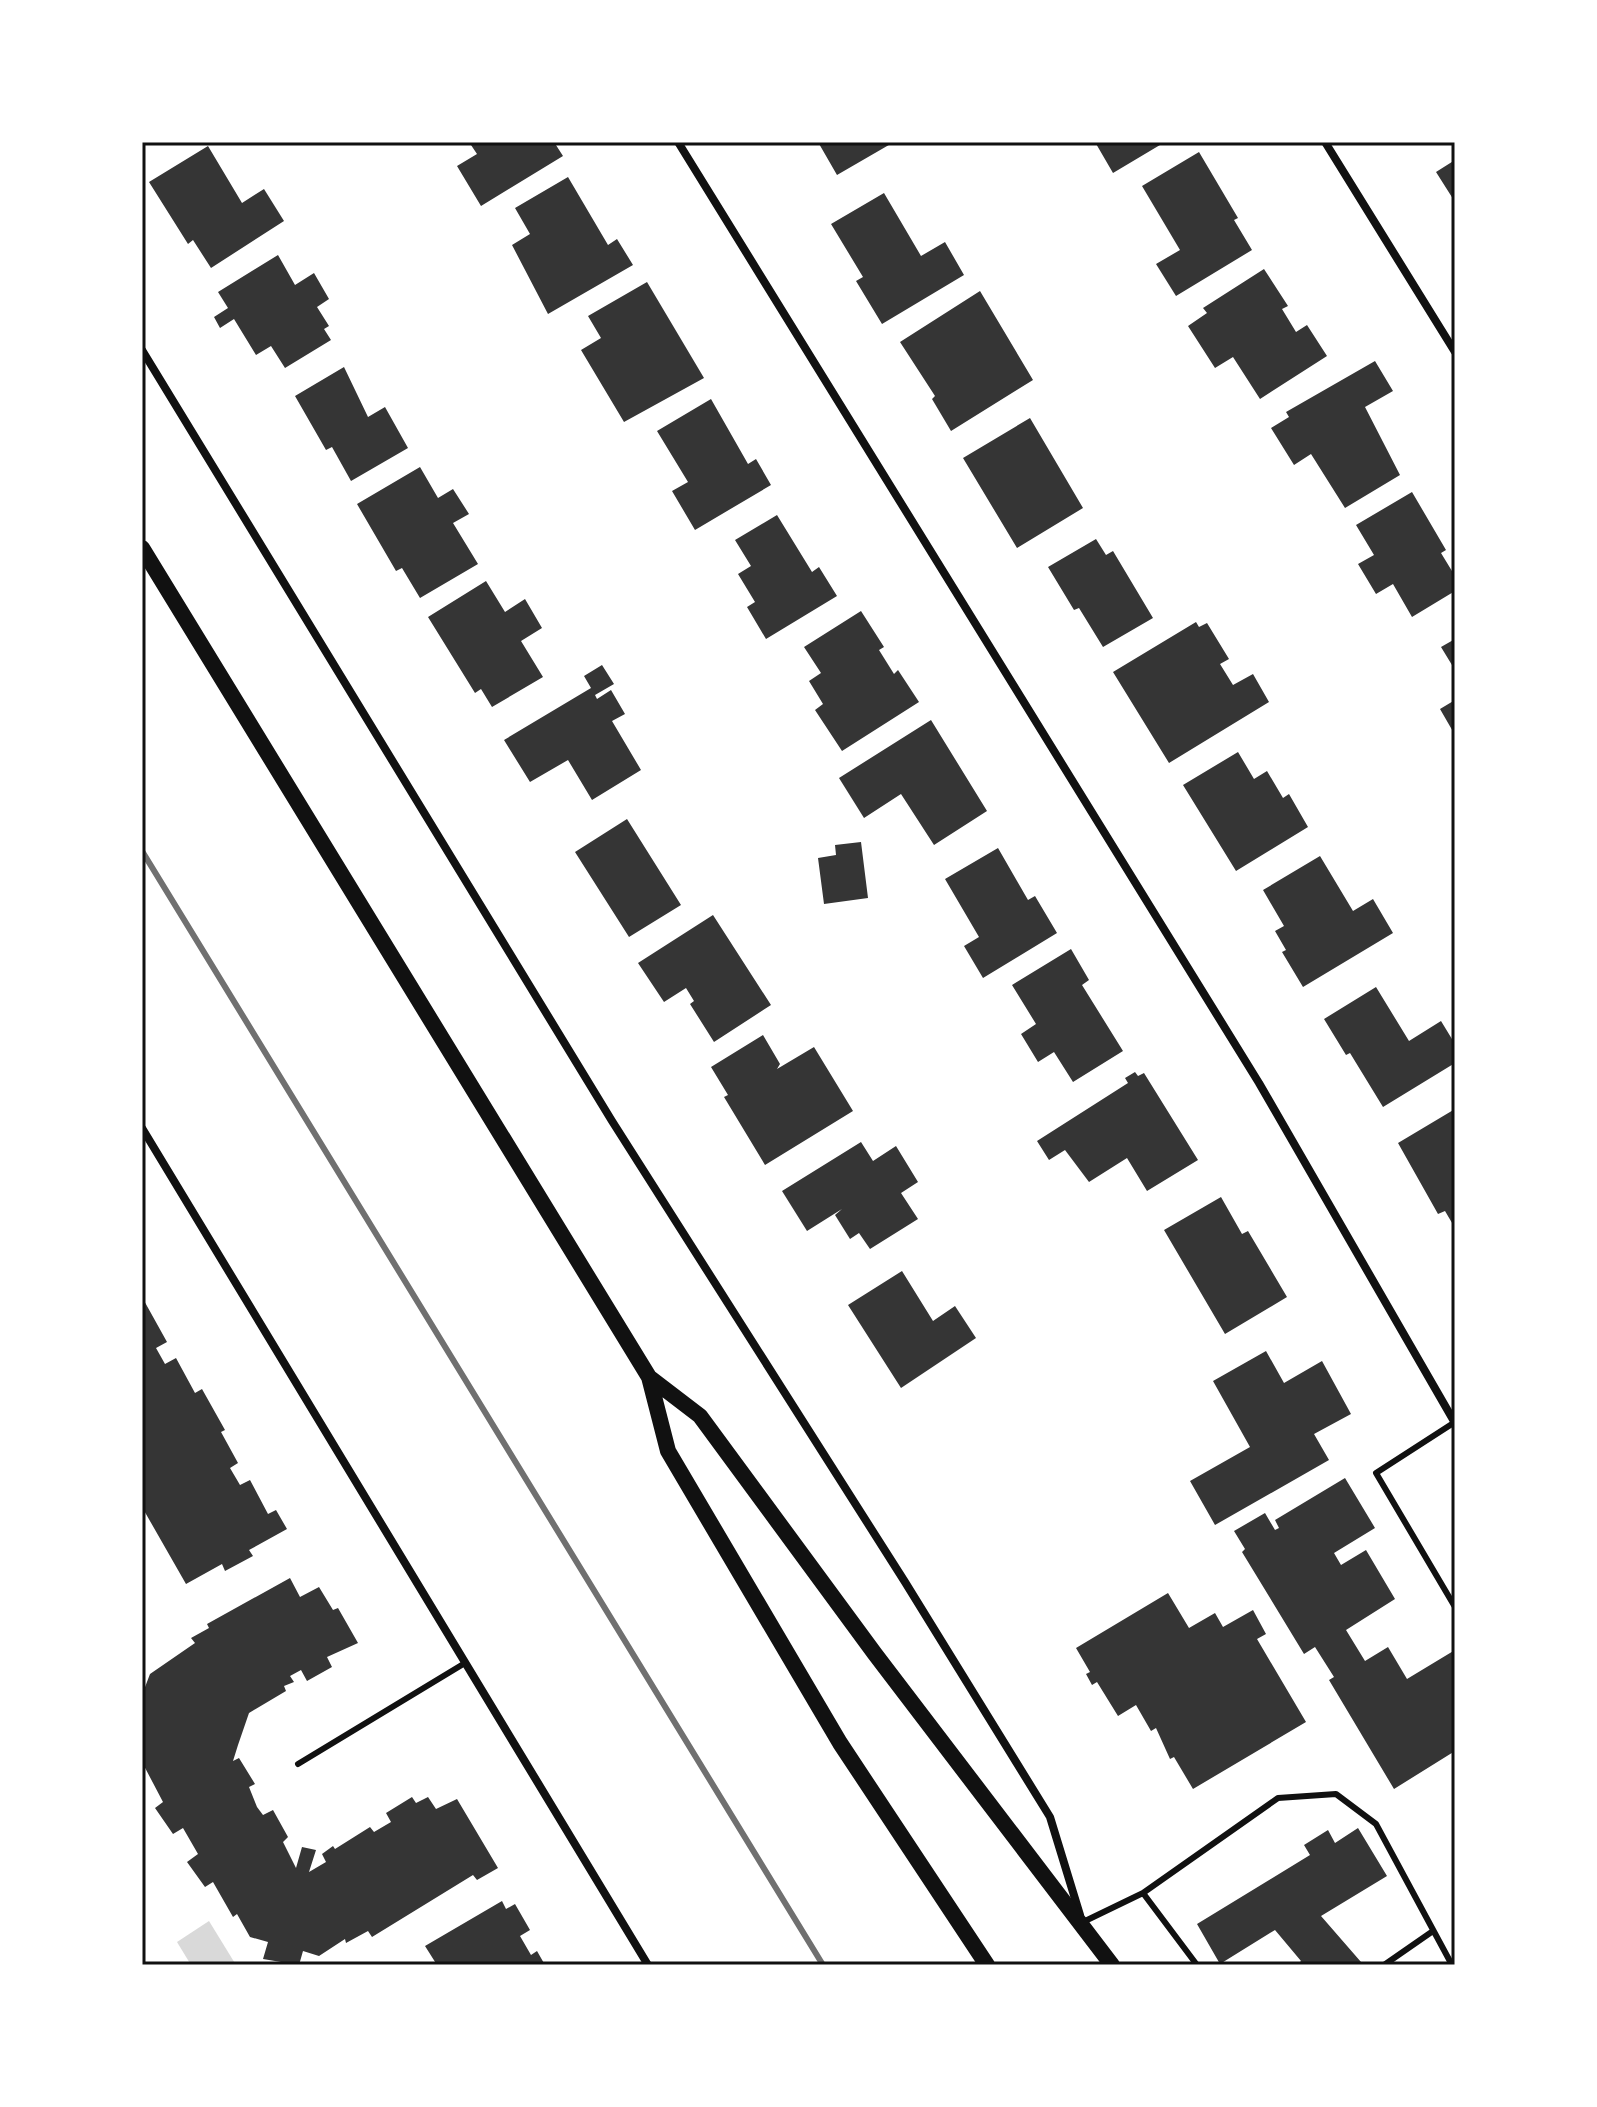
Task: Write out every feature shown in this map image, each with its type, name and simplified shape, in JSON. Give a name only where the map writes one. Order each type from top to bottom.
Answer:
[{"type":"main road","points":[[142,548],[649,1377],[668,1451],[840,1743],[987,1965]]},
{"type":"main road","points":[[649,1377],[700,1416],[875,1654],[1112,1965]]},
{"type":"street","points":[[678,142],[1259,1083],[1455,1422]]},
{"type":"street","points":[[1325,142],[1455,352]]},
{"type":"street","points":[[142,350],[612,1121],[905,1582],[1050,1817],[1082,1922]]},
{"type":"street","points":[[142,1128],[648,1965]]},
{"type":"lane","points":[[1455,1422],[1376,1473],[1451,1592],[1455,1607]]},
{"type":"lane","points":[[298,1764],[465,1663]]},
{"type":"lane","points":[[1082,1922],[1143,1893],[1278,1798],[1336,1794],[1376,1824],[1452,1965]]},
{"type":"lane","points":[[1143,1893],[1197,1965]]},
{"type":"lane","points":[[1384,1965],[1433,1931]]},
{"type":"shaded area","points":[[209,1921],[236,1965],[191,1965],[177,1942]]},
{"type":"building","points":[[469,142],[554,142],[563,156],[481,206],[457,166],[477,154]]},
{"type":"building","points":[[818,142],[894,142],[837,175]]},
{"type":"building","points":[[1095,142],[1165,142],[1113,173]]},
{"type":"building","points":[[208,146],[242,203],[264,189],[284,221],[211,268],[193,240],[188,244],[149,182]]},
{"type":"building","points":[[1199,152],[1238,218],[1234,220],[1252,250],[1176,296],[1156,264],[1180,250],[1142,186]]},
{"type":"building","points":[[1455,160],[1455,202],[1436,172]]},
{"type":"building","points":[[568,177],[608,245],[617,239],[633,265],[548,314],[512,245],[530,234],[515,208]]},
{"type":"building","points":[[884,193],[921,256],[945,242],[964,275],[882,324],[856,281],[863,277],[831,224]]},
{"type":"building","points":[[278,255],[295,285],[314,273],[329,299],[317,307],[329,326],[324,329],[331,340],[285,368],[271,346],[256,355],[234,319],[220,328],[214,317],[228,308],[218,292]]},
{"type":"building","points":[[1264,269],[1288,306],[1282,309],[1296,332],[1307,325],[1327,356],[1260,399],[1233,357],[1215,368],[1188,326],[1207,313],[1203,308]]},
{"type":"building","points":[[647,282],[704,378],[624,422],[581,350],[601,338],[588,316]]},
{"type":"building","points":[[980,291],[1033,380],[951,431],[932,399],[935,396],[900,342]]},
{"type":"building","points":[[1375,361],[1393,391],[1365,407],[1400,475],[1345,508],[1311,454],[1294,465],[1271,428],[1289,417],[1286,412]]},
{"type":"building","points":[[344,367],[368,417],[385,407],[408,448],[351,481],[332,447],[326,450],[295,396]]},
{"type":"building","points":[[711,399],[748,464],[756,459],[771,485],[695,530],[672,491],[688,482],[657,431]]},
{"type":"building","points":[[1030,418],[1083,508],[1017,548],[963,458]]},
{"type":"building","points":[[420,467],[438,498],[453,489],[469,514],[453,523],[478,564],[420,598],[402,568],[396,571],[357,504]]},
{"type":"building","points":[[1412,492],[1446,550],[1441,553],[1455,576],[1455,591],[1412,617],[1393,584],[1376,594],[1358,564],[1374,555],[1356,525]]},
{"type":"building","points":[[777,515],[812,572],[819,567],[837,596],[766,639],[747,607],[755,602],[738,574],[751,566],[735,540]]},
{"type":"building","points":[[1096,539],[1106,555],[1113,551],[1153,618],[1103,647],[1079,608],[1074,610],[1048,567]]},
{"type":"building","points":[[486,581],[505,612],[525,599],[542,628],[521,641],[543,677],[492,707],[481,689],[475,693],[428,617]]},
{"type":"building","points":[[861,611],[884,647],[879,650],[894,674],[898,670],[919,702],[842,751],[815,710],[823,704],[809,681],[821,673],[804,647]]},
{"type":"building","points":[[1196,622],[1199,627],[1207,623],[1229,659],[1220,664],[1233,685],[1253,674],[1269,702],[1169,763],[1113,672]]},
{"type":"building","points":[[1455,639],[1455,670],[1441,647]]},
{"type":"building","points":[[602,665],[614,684],[595,695],[597,699],[611,690],[625,714],[612,721],[641,770],[592,800],[568,760],[530,782],[504,740],[591,688],[584,676]]},
{"type":"building","points":[[1455,700],[1455,735],[1440,709]]},
{"type":"building","points":[[931,720],[987,811],[934,845],[901,794],[864,818],[839,778]]},
{"type":"building","points":[[1238,752],[1254,779],[1267,771],[1283,798],[1289,794],[1308,827],[1236,871],[1183,785]]},
{"type":"building","points":[[627,819],[681,905],[629,937],[575,852]]},
{"type":"building","points":[[861,842],[868,898],[824,904],[818,858],[836,855],[835,845]]},
{"type":"building","points":[[998,848],[1028,900],[1035,896],[1057,933],[983,978],[964,946],[979,937],[945,879]]},
{"type":"building","points":[[1320,856],[1353,911],[1373,899],[1393,933],[1303,987],[1282,952],[1286,950],[1275,931],[1284,926],[1263,890]]},
{"type":"building","points":[[713,915],[771,1005],[714,1042],[690,1004],[694,1001],[686,988],[664,1002],[638,963]]},
{"type":"building","points":[[1071,949],[1089,980],[1082,985],[1123,1051],[1073,1082],[1054,1052],[1038,1062],[1021,1034],[1036,1024],[1012,985]]},
{"type":"building","points":[[1376,987],[1409,1041],[1441,1021],[1455,1044],[1455,1063],[1383,1107],[1350,1053],[1346,1055],[1324,1019]]},
{"type":"building","points":[[763,1035],[780,1064],[777,1069],[814,1047],[853,1111],[765,1165],[724,1097],[728,1095],[711,1067]]},
{"type":"building","points":[[1135,1072],[1138,1076],[1144,1073],[1198,1160],[1147,1191],[1127,1158],[1089,1182],[1065,1150],[1049,1160],[1037,1141],[1128,1083],[1125,1078]]},
{"type":"building","points":[[1455,1109],[1455,1228],[1445,1211],[1438,1214],[1398,1143]]},
{"type":"building","points":[[861,1142],[873,1161],[896,1146],[918,1182],[901,1193],[918,1219],[870,1249],[859,1233],[850,1239],[835,1215],[842,1209],[807,1231],[782,1191]]},
{"type":"building","points":[[1221,1197],[1242,1234],[1248,1231],[1287,1297],[1225,1334],[1164,1230]]},
{"type":"building","points":[[902,1271],[933,1321],[955,1306],[976,1338],[901,1388],[848,1305]]},
{"type":"building","points":[[142,1297],[167,1342],[156,1348],[165,1364],[176,1358],[195,1393],[202,1389],[225,1430],[221,1432],[238,1463],[230,1468],[240,1485],[250,1480],[268,1514],[276,1510],[287,1529],[249,1550],[253,1556],[225,1571],[222,1564],[186,1584],[142,1507]]},
{"type":"building","points":[[1266,1351],[1284,1383],[1322,1361],[1351,1414],[1314,1434],[1329,1460],[1215,1525],[1190,1481],[1250,1447],[1213,1381]]},
{"type":"building","points":[[1345,1478],[1375,1528],[1334,1553],[1341,1565],[1366,1550],[1395,1599],[1346,1630],[1365,1661],[1388,1647],[1407,1679],[1455,1650],[1455,1751],[1394,1789],[1329,1680],[1334,1677],[1315,1647],[1304,1654],[1242,1552],[1245,1549],[1234,1531],[1265,1513],[1275,1530],[1279,1528],[1275,1520]]},
{"type":"building","points":[[290,1578],[300,1597],[319,1587],[333,1610],[338,1608],[358,1643],[327,1657],[332,1667],[307,1681],[301,1670],[290,1676],[294,1682],[284,1686],[286,1691],[249,1713],[233,1761],[239,1758],[255,1784],[249,1787],[263,1815],[273,1810],[288,1837],[283,1842],[296,1868],[302,1847],[316,1850],[309,1872],[326,1862],[322,1854],[333,1846],[335,1849],[370,1827],[374,1832],[391,1822],[386,1813],[412,1797],[416,1803],[428,1797],[436,1809],[457,1799],[498,1868],[477,1880],[473,1875],[372,1937],[368,1931],[346,1943],[345,1939],[319,1956],[303,1951],[299,1965],[263,1959],[268,1942],[250,1937],[237,1914],[233,1917],[213,1882],[205,1887],[187,1862],[198,1854],[183,1828],[173,1834],[155,1808],[163,1802],[142,1762],[142,1695],[150,1674],[195,1643],[191,1638],[209,1628],[207,1624]]},
{"type":"building","points":[[1168,1593],[1189,1628],[1215,1613],[1223,1627],[1253,1610],[1266,1634],[1257,1639],[1306,1722],[1193,1789],[1174,1757],[1170,1759],[1156,1728],[1151,1731],[1136,1705],[1118,1716],[1097,1682],[1092,1685],[1086,1674],[1090,1672],[1076,1648]]},
{"type":"building","points":[[1358,1828],[1387,1876],[1321,1916],[1361,1962],[1297,1965],[1301,1961],[1275,1930],[1220,1964],[1197,1924],[1310,1855],[1304,1845],[1328,1830],[1335,1843]]},
{"type":"building","points":[[502,1901],[506,1909],[515,1904],[530,1930],[520,1936],[531,1955],[537,1951],[545,1965],[437,1965],[425,1946]]},
{"type":"railway","points":[[142,851],[823,1965]]}]
